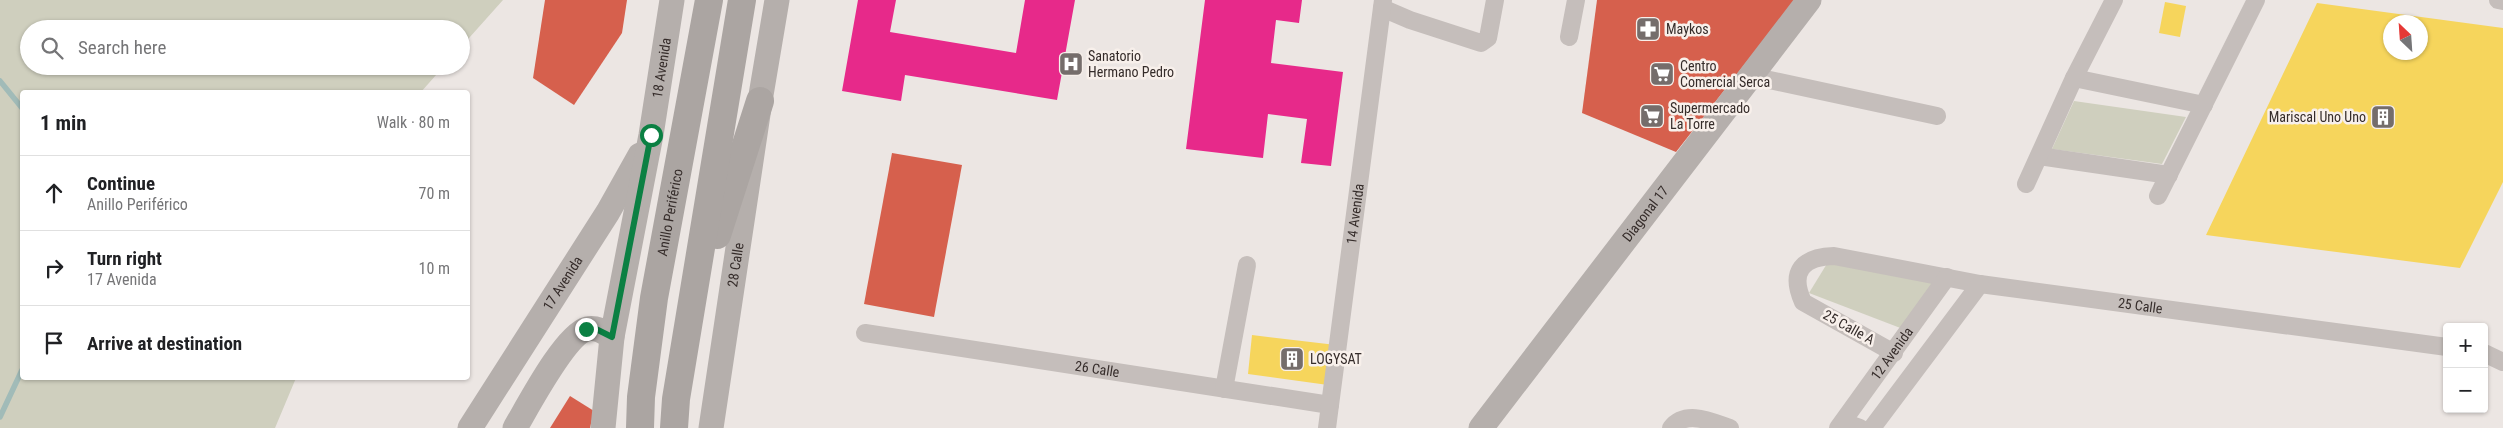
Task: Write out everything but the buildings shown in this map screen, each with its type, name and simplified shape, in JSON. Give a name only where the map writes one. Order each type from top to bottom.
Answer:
[{"type":"highway","name":"Anillo Periférico","points":[[640,428],[641,397],[654,298],[709,0]]},
{"type":"highway","points":[[674,428],[676,399],[688,322],[742,0]]},
{"type":"highway","points":[[688,322],[760,101]]},
{"type":"street","name":"18 Avenida","points":[[651,135],[672,0]]},
{"type":"street","points":[[760,101],[778,0]]},
{"type":"street","points":[[1382,4],[1410,20],[1481,43],[1488,38],[1495,0]]},
{"type":"street","points":[[1570,38],[1576,0]]},
{"type":"street","name":"Diagonal 17","points":[[1481,428],[1809,0]]},
{"type":"street","points":[[2026,184],[2074,78],[2114,0]]},
{"type":"street","points":[[2158,196],[2256,0]]},
{"type":"street","points":[[2498,0],[2503,1]]},
{"type":"street","name":"14 Avenida","points":[[1327,428],[1382,4]]},
{"type":"street","points":[[1751,76],[1937,116]]},
{"type":"street","points":[[2074,78],[2204,105]]},
{"type":"street","name":"28 Calle","points":[[712,428],[760,101]]},
{"type":"street","points":[[603,428],[612,337],[651,135]]},
{"type":"street","name":"17 Avenida","points":[[470,428],[608,212],[651,135]]},
{"type":"street","points":[[2039,156],[2169,175]]},
{"type":"street","name":"25 Calle","points":[[1804,302],[1798,290],[1801,271],[1816,256],[1834,256],[1980,284],[2443,346]]},
{"type":"street","points":[[1224,389],[1247,265]]},
{"type":"street","name":"12 Avenida","points":[[1841,425],[1946,277]]},
{"type":"street","name":"12 Avenida","points":[[1872,428],[1980,284]]},
{"type":"street","name":"25 Calle A","points":[[1804,302],[1894,352]]},
{"type":"street","points":[[515,428],[570,340],[586,329],[596,329],[612,337]]},
{"type":"street","name":"26 Calle","points":[[865,333],[1330,405]]},
{"type":"street","points":[[521,347],[555,363]]},
{"type":"street","points":[[2488,355],[2503,362]]},
{"type":"street","points":[[1671,428],[1674,424],[1685,419],[1697,417],[1730,428]]},
{"type":"street","points":[[1841,425],[1860,428]]},
{"type":"green space","points":[[0,0],[503,0],[470,37],[470,20],[20,20],[20,75],[436,75],[423,90],[20,90],[20,380],[295,380],[275,428],[0,428]]},
{"type":"green space","points":[[2074,101],[2186,117],[2162,164],[2052,149]]},
{"type":"green space","points":[[1828,262],[1945,279],[1903,329],[1809,293]]},
{"type":"waterway","points":[[0,81],[20,106]]},
{"type":"waterway","points":[[0,417],[20,374]]},
{"type":"place","name":"Maykos","points":[[1648,29]]},
{"type":"place","name":"Sanatorio Hermano Pedro","points":[[1071,64]]},
{"type":"place","name":"Centro Comercial Serca","points":[[1662,74]]},
{"type":"place","name":"Supermercado La Torre","points":[[1652,116]]},
{"type":"place","name":"Mariscal Uno Uno","points":[[2383,117]]},
{"type":"place","name":"LOGYSAT","points":[[1292,359]]},
{"type":"route","points":[[586,329],[602,330],[612,337],[651,135]]}]
